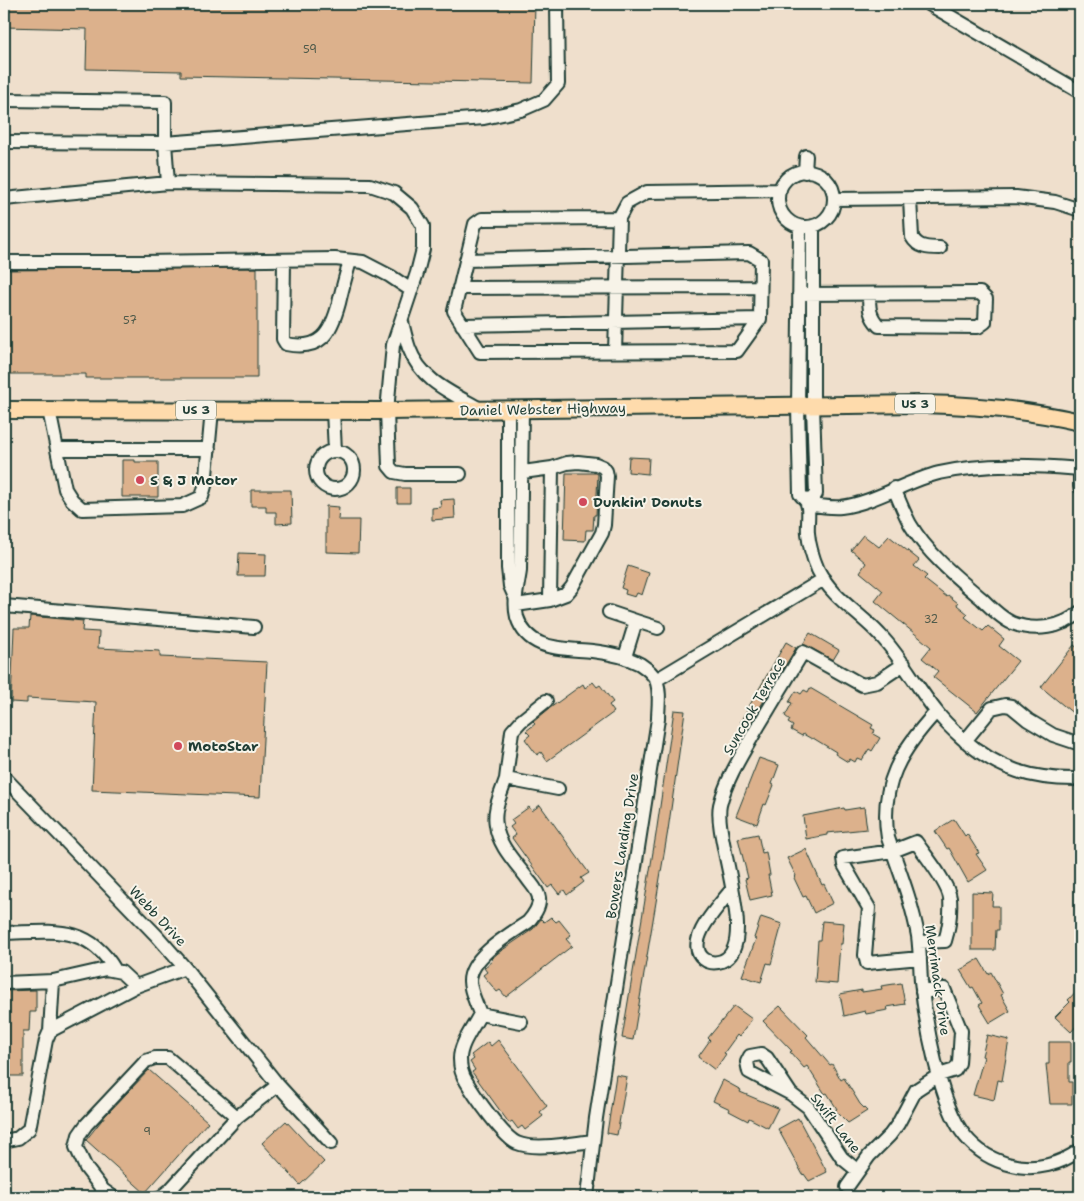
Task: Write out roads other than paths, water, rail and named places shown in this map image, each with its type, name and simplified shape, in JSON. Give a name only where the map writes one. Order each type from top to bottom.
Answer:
[{"type":"main road","name":"Daniel Webster Highway","points":[[4,410],[387,411],[948,405],[1018,411],[1080,422]]},
{"type":"street","points":[[4,142],[165,143],[484,118],[521,110],[544,100],[558,84],[557,4]]},
{"type":"street","points":[[929,4],[1080,92]]},
{"type":"street","points":[[4,100],[165,102],[165,143],[168,183]]},
{"type":"street","points":[[805,172],[806,156]]},
{"type":"street","points":[[805,172],[819,174],[826,180],[832,187],[834,200],[831,213],[826,220],[813,226],[800,227],[784,217],[778,199],[780,190],[792,175],[805,172]]},
{"type":"street","points":[[4,199],[168,183],[370,185],[394,193],[412,208],[422,226],[423,249],[402,322],[393,345],[387,411],[389,466],[394,472],[405,474],[460,474]]},
{"type":"street","points":[[615,352],[619,218],[628,203],[647,192],[780,190]]},
{"type":"street","points":[[834,200],[1025,198],[1055,202],[1080,210]]},
{"type":"street","points":[[910,199],[912,237],[915,242],[928,248],[940,248]]},
{"type":"street","points":[[466,260],[750,253],[761,260],[760,319],[737,352],[480,352],[454,311],[460,288],[466,260],[475,224],[482,219],[619,218]]},
{"type":"street","points":[[805,406],[813,294],[813,226]]},
{"type":"street","points":[[800,227],[799,294],[805,406],[816,494],[807,504],[808,534],[810,548],[818,570],[835,595],[880,634],[904,664],[936,712],[984,756],[1011,770],[1060,780],[1080,779]]},
{"type":"street","points":[[4,262],[335,259],[363,262],[390,276],[411,290]]},
{"type":"street","points":[[284,260],[284,339],[286,344],[292,345],[310,345],[319,341],[328,332],[333,323],[350,261]]},
{"type":"street","points":[[460,288],[760,287]]},
{"type":"street","points":[[799,294],[980,293],[986,299],[985,322],[978,327],[879,326],[874,321],[870,312],[869,294]]},
{"type":"street","points":[[462,325],[760,319]]},
{"type":"street","points":[[402,322],[409,348],[422,372],[441,387],[480,410]]},
{"type":"street","points":[[515,409],[523,472],[520,571],[516,601],[517,615],[520,625],[540,643],[550,648],[617,655],[647,669],[656,680],[824,579]]},
{"type":"street","points":[[515,409],[508,568],[510,586],[516,601]]},
{"type":"street","points":[[49,410],[65,489],[72,500],[82,509],[182,506],[202,496],[205,486],[212,410]]},
{"type":"street","points":[[333,411],[335,452]]},
{"type":"street","points":[[57,449],[209,448]]},
{"type":"street","points":[[516,601],[550,600],[566,594],[572,587],[602,533],[606,509],[607,476],[603,467],[596,464],[573,463],[523,472]]},
{"type":"street","points":[[807,504],[842,507],[860,503],[894,488],[939,473],[967,469],[1014,466],[1080,469]]},
{"type":"street","points":[[550,600],[552,468]]},
{"type":"street","points":[[1080,477],[1080,487]]},
{"type":"street","points":[[894,488],[909,522],[928,548],[957,578],[1010,622],[1030,628],[1049,627],[1077,619]]},
{"type":"street","points":[[4,606],[254,627]]},
{"type":"street","points":[[609,612],[658,628]]},
{"type":"street","points":[[625,658],[636,621]]},
{"type":"street","name":"Suncook Terrace","points":[[732,889],[698,936],[697,948],[707,961],[724,960],[732,952],[736,943],[738,923],[732,889],[718,822],[720,803],[744,751],[803,652],[862,685],[877,682],[904,664]]},
{"type":"street","name":"Bowers Landing Drive","points":[[587,1197],[621,950],[658,718],[659,694],[656,680]]},
{"type":"street","points":[[546,701],[520,721],[512,731],[506,779],[496,808],[495,822],[497,831],[512,858],[537,892],[539,905],[534,916],[528,922],[486,953],[474,966],[470,982],[480,1014],[460,1053],[461,1070],[479,1101],[506,1134],[516,1143],[532,1146],[594,1141]]},
{"type":"street","points":[[965,740],[992,708],[1005,704],[1052,735],[1080,744]]},
{"type":"street","name":"Merrimack Drive","points":[[936,712],[903,753],[892,777],[886,813],[888,838],[912,910],[919,942],[926,1024],[939,1075],[958,1127],[971,1143],[988,1156],[1012,1165],[1037,1167],[1058,1162],[1080,1150]]},
{"type":"street","name":"Webb Drive","points":[[4,777],[157,936],[185,968],[278,1086],[331,1143]]},
{"type":"street","points":[[506,779],[558,789]]},
{"type":"street","points":[[919,942],[946,941],[949,928],[950,897],[916,842],[893,851],[842,858],[844,865],[869,908],[864,955],[867,963],[920,958]]},
{"type":"street","points":[[4,933],[64,932],[75,935],[106,955],[115,970]]},
{"type":"street","points":[[50,1031],[136,986],[185,968]]},
{"type":"street","points":[[4,983],[53,981],[106,969],[121,972],[136,986]]},
{"type":"street","points":[[4,1141],[18,1138],[28,1129],[33,1112],[46,1040],[50,1031],[53,981]]},
{"type":"street","points":[[847,1187],[869,1156],[894,1130],[916,1090],[939,1075],[955,1070],[959,1063],[961,1031],[944,989],[922,992]]},
{"type":"street","points":[[480,1014],[521,1022]]},
{"type":"street","points":[[113,1197],[103,1190],[86,1168],[76,1146],[78,1135],[146,1061],[155,1058],[168,1058],[237,1118]]},
{"type":"street","points":[[161,1197],[170,1190],[237,1118],[278,1086]]},
{"type":"street","name":"Swift Lane","points":[[791,1094],[808,1107],[842,1158],[858,1171]]},
{"type":"place","name":"S & J Motor","points":[[140,480]]},
{"type":"place","name":"Dunkin' Donuts","points":[[583,502]]},
{"type":"place","name":"MotoStar","points":[[178,746]]}]
